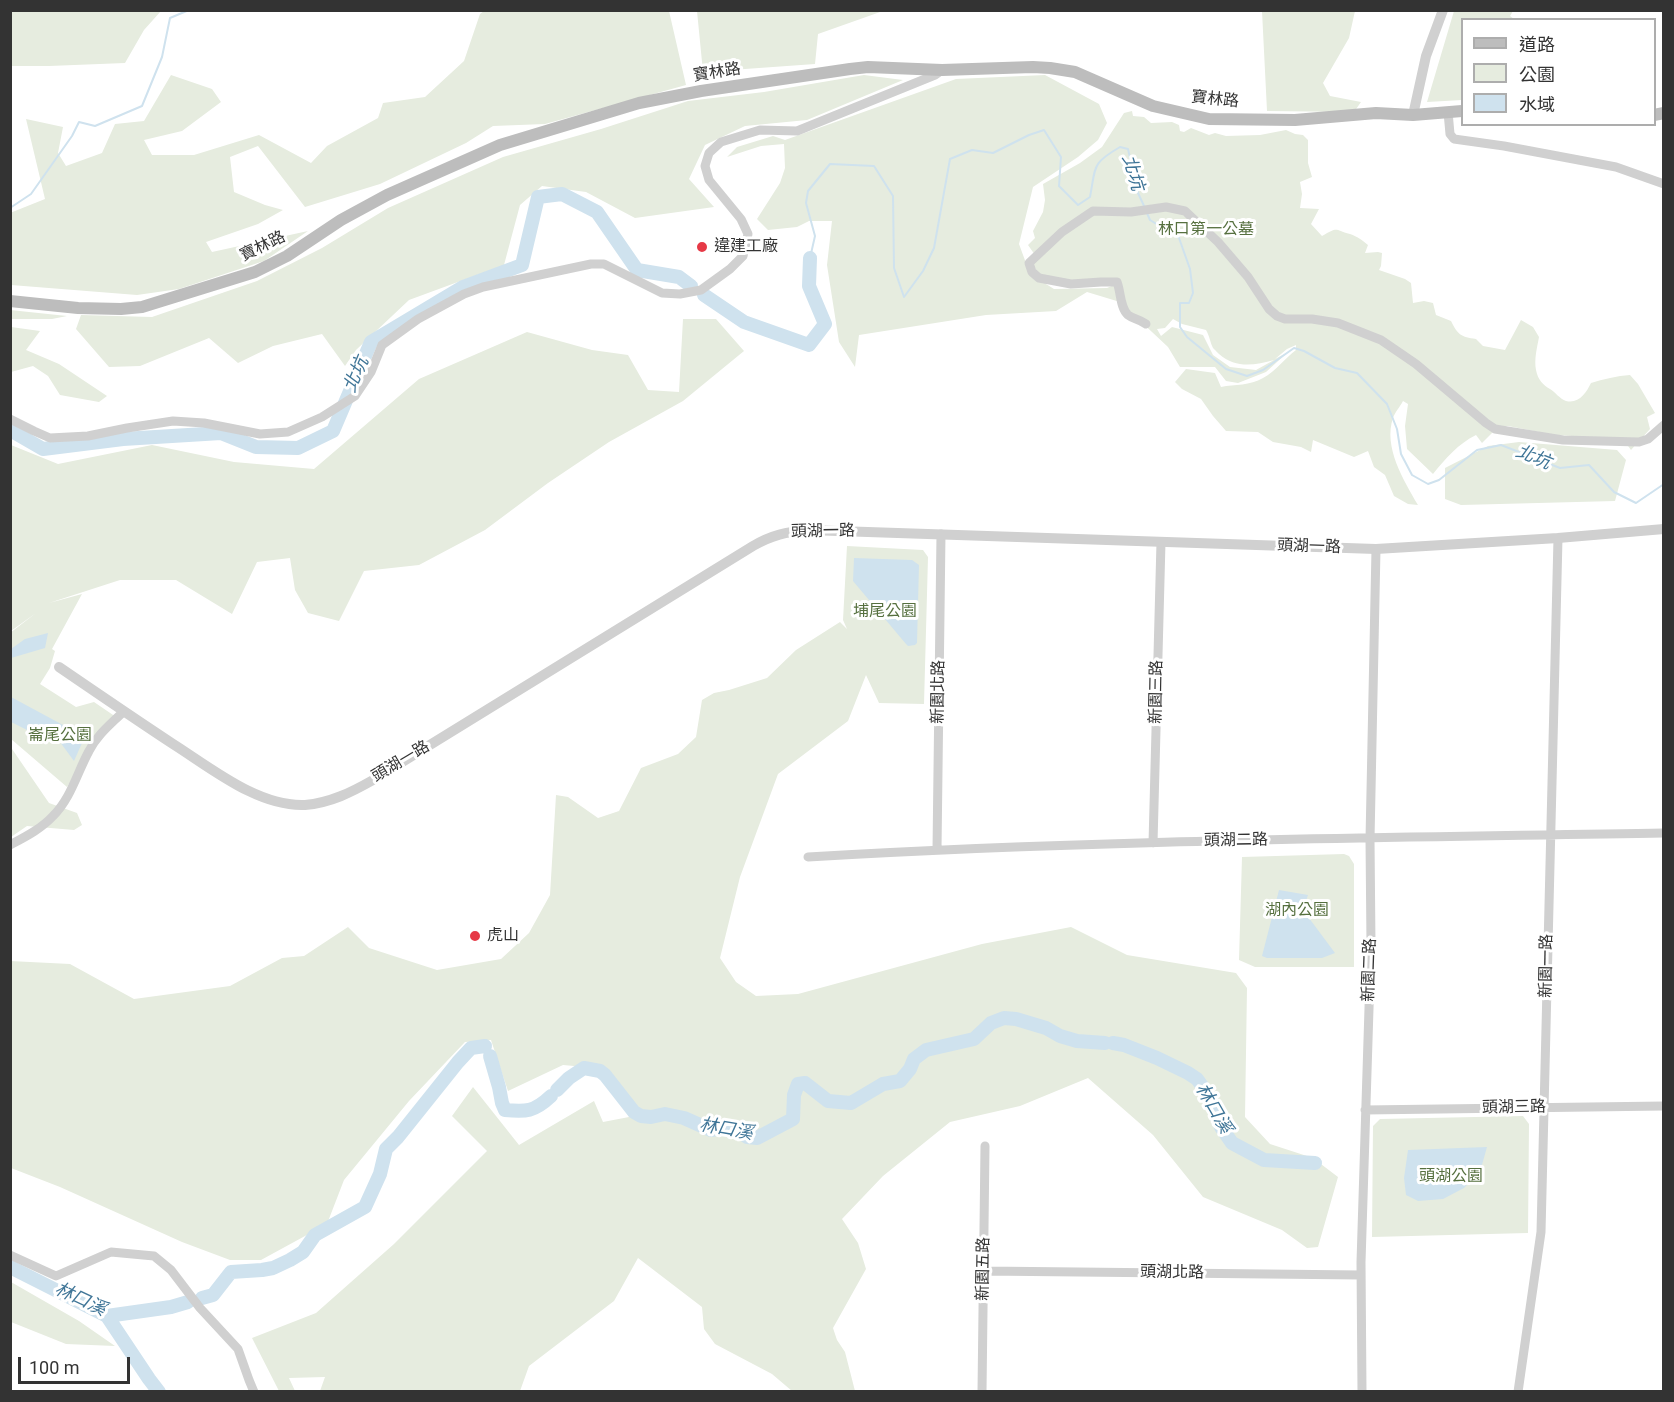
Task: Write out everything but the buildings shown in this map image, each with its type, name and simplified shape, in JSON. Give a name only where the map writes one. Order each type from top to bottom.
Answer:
[{"type":"main road","name":"寶林路","points":[[10,301],[78,308],[142,307],[255,272],[287,256],[341,220],[387,195],[500,145],[639,103],[859,68],[942,70],[1033,67],[1075,72],[1153,106],[1209,119],[1295,120],[1376,113],[1413,115],[1461,111]]},
{"type":"street","points":[[1413,115],[1426,56],[1443,10]]},
{"type":"street","points":[[10,419],[50,438],[88,436],[173,421],[204,423],[260,434],[288,432],[322,417],[355,396],[370,372],[382,345],[418,319],[464,294],[483,287],[591,264],[604,264],[662,293],[680,294],[701,290],[730,269],[743,256],[748,234],[741,219],[709,180],[706,173],[705,166],[709,153],[721,142],[760,130],[797,131],[935,75],[942,70]]},
{"type":"street","points":[[1448,112],[1450,134],[1454,139],[1616,167],[1664,184]]},
{"type":"street","points":[[1146,324],[1139,318],[1131,317],[1126,313],[1117,282],[1071,284],[1039,278],[1032,272],[1029,263],[1062,232],[1093,211],[1131,212],[1166,207],[1176,209],[1185,212],[1218,242],[1248,277],[1276,316],[1285,319],[1312,319],[1338,323],[1381,340],[1416,364],[1495,429],[1563,440],[1639,442],[1648,439],[1664,425]]},
{"type":"street","name":"頭湖一路","points":[[59,667],[123,712],[231,782],[276,801],[304,805],[329,800],[351,792],[373,780],[769,537],[789,531],[1376,549],[1664,529]]},
{"type":"street","name":"新園北路","points":[[937,849],[941,534]]},
{"type":"street","name":"新園一路","points":[[1518,1392],[1541,1232],[1558,538]]},
{"type":"street","name":"新園三路","points":[[1153,843],[1161,542]]},
{"type":"street","name":"新園二路","points":[[1362,1392],[1360,1275],[1371,945],[1370,838],[1376,549]]},
{"type":"street","points":[[10,845],[32,834],[53,816],[69,796],[90,748],[104,730],[123,712]]},
{"type":"street","name":"頭湖二路","points":[[808,857],[937,849],[1664,833]]},
{"type":"street","name":"頭湖三路","points":[[1365,1110],[1664,1106]]},
{"type":"street","name":"新園五路","points":[[982,1392],[985,1146]]},
{"type":"street","points":[[10,1255],[56,1276],[111,1252],[154,1256],[171,1270],[200,1308],[238,1349],[254,1392]]},
{"type":"street","name":"頭湖北路","points":[[984,1271],[1360,1275]]},
{"type":"green space","points":[[11,10],[161,11],[144,30],[125,63],[11,66]]},
{"type":"green space","points":[[697,10],[883,11],[818,34],[815,64],[703,72]]},
{"type":"green space","points":[[484,11],[669,11],[686,85],[545,124],[493,126],[466,143],[380,184],[305,207],[258,146],[230,157],[234,192],[283,210],[258,224],[206,242],[212,252],[308,231],[264,261],[179,289],[137,295],[11,285],[10,213],[45,199],[26,119],[63,127],[58,153],[66,166],[102,153],[115,124],[144,121],[171,75],[212,89],[221,102],[182,131],[144,140],[152,155],[194,155],[259,135],[311,163],[327,146],[378,118],[383,103],[425,97],[464,61],[480,14]]},
{"type":"green space","points":[[1262,11],[1355,11],[1349,38],[1323,83],[1330,96],[1361,102],[1354,112],[1267,111]]},
{"type":"green space","points":[[1454,11],[1513,11],[1510,16],[1513,18],[1461,18],[1461,100],[1427,102]]},
{"type":"green space","points":[[864,75],[903,80],[807,120],[745,126],[705,145],[689,179],[714,207],[635,218],[586,192],[542,186],[520,205],[504,265],[409,300],[356,350],[345,366],[322,334],[273,346],[238,363],[209,338],[140,366],[109,367],[76,329],[81,315],[152,317],[257,281],[322,248],[388,208],[503,157],[688,101],[764,92]]},
{"type":"green space","name":"林口第一公墓","points":[[1045,75],[1099,104],[1107,123],[1098,140],[1078,157],[1033,187],[1019,244],[1030,274],[1054,289],[1107,288],[1114,285],[1044,278],[1032,263],[1035,255],[1028,245],[1035,238],[1033,231],[1043,212],[1045,200],[1043,184],[1080,163],[1102,147],[1124,113],[1132,111],[1133,116],[1144,117],[1151,123],[1172,122],[1179,125],[1180,131],[1184,132],[1191,128],[1209,135],[1215,133],[1226,136],[1260,135],[1286,130],[1303,135],[1308,140],[1308,163],[1312,177],[1300,182],[1302,194],[1300,208],[1319,209],[1311,224],[1322,236],[1339,230],[1357,237],[1368,245],[1365,253],[1382,253],[1379,270],[1411,283],[1413,303],[1424,301],[1433,303],[1436,315],[1451,321],[1460,334],[1476,339],[1483,346],[1505,350],[1521,320],[1533,327],[1539,337],[1535,362],[1538,377],[1543,384],[1566,401],[1578,399],[1591,383],[1630,375],[1655,413],[1647,417],[1650,429],[1631,450],[1623,439],[1555,435],[1508,426],[1498,427],[1482,443],[1476,435],[1458,447],[1433,474],[1407,449],[1405,426],[1408,404],[1403,401],[1393,418],[1391,440],[1396,463],[1418,505],[1408,504],[1394,496],[1385,475],[1374,467],[1368,451],[1354,457],[1313,440],[1311,452],[1301,447],[1273,442],[1258,432],[1226,431],[1201,399],[1182,389],[1175,382],[1186,369],[1215,373],[1221,387],[1253,382],[1268,375],[1296,350],[1296,345],[1275,359],[1288,352],[1266,372],[1238,383],[1226,381],[1215,367],[1180,367],[1168,347],[1120,302],[1087,292],[1056,311],[986,315],[859,335],[855,367],[839,342],[827,265],[832,221],[809,221],[797,227],[768,230],[757,219],[780,183],[785,168],[784,144],[761,146],[727,157],[737,147],[773,136],[785,140],[956,79]],"holes":[[[1173,319],[1182,324],[1206,330],[1213,348],[1232,362],[1253,364],[1274,360],[1256,370],[1230,367],[1213,355],[1203,335],[1172,327],[1161,336],[1157,329],[1165,328]]]},
{"type":"green space","points":[[10,310],[67,316],[52,319],[11,319]]},
{"type":"green space","name":"崙尾公園","points":[[683,319],[716,319],[744,351],[683,401],[609,442],[548,483],[485,530],[419,565],[364,571],[339,621],[308,613],[295,590],[290,558],[257,562],[232,614],[176,580],[120,580],[49,603],[82,594],[52,649],[55,651],[50,668],[40,684],[76,707],[94,702],[119,719],[101,736],[67,787],[11,739],[10,633],[36,613],[11,631],[11,445],[58,464],[152,445],[234,462],[314,469],[419,379],[527,332],[592,350],[628,355],[648,390],[679,392]]},
{"type":"green space","points":[[11,327],[40,331],[26,350],[59,364],[107,396],[99,402],[60,395],[48,376],[33,366],[11,372]]},
{"type":"green space","points":[[1519,442],[1617,450],[1626,460],[1615,501],[1461,505],[1445,499],[1445,468],[1488,446]]},
{"type":"green space","name":"埔尾公園","points":[[847,546],[923,550],[928,557],[924,704],[879,703],[866,675],[848,721],[778,774],[740,877],[720,958],[736,982],[756,996],[798,994],[982,944],[1071,927],[1127,955],[1236,973],[1247,988],[1245,1117],[1270,1144],[1313,1158],[1338,1177],[1318,1247],[1307,1248],[1282,1230],[1203,1197],[1153,1135],[1088,1078],[1020,1106],[950,1122],[883,1176],[842,1219],[858,1243],[866,1269],[833,1328],[845,1352],[855,1391],[792,1391],[772,1374],[715,1344],[704,1329],[702,1307],[638,1258],[614,1301],[529,1366],[520,1391],[320,1391],[325,1377],[289,1378],[295,1391],[279,1391],[252,1338],[316,1313],[394,1244],[487,1151],[452,1116],[473,1087],[519,1145],[594,1101],[603,1122],[629,1117],[607,1069],[563,1065],[508,1091],[491,1040],[465,1042],[409,1101],[344,1180],[327,1224],[261,1260],[230,1260],[182,1242],[60,1187],[11,1168],[10,961],[70,964],[134,999],[230,986],[282,958],[304,956],[348,927],[369,948],[437,970],[501,959],[529,933],[550,895],[556,795],[568,797],[598,818],[619,811],[641,768],[678,754],[696,737],[702,700],[714,693],[767,678],[796,650],[840,622],[847,629],[843,620]]},
{"type":"green space","points":[[10,746],[49,803],[77,813],[82,825],[74,830],[27,826],[11,837]]},
{"type":"green space","name":"湖內公園","points":[[1344,854],[1349,856],[1354,864],[1354,967],[1255,967],[1239,960],[1242,857]]},
{"type":"green space","name":"頭湖公園","points":[[1523,1116],[1529,1124],[1528,1233],[1372,1237],[1373,1126],[1380,1119]]},
{"type":"green space","points":[[11,1282],[79,1321],[115,1346],[66,1344],[11,1322]]},
{"type":"water","points":[[854,558],[912,560],[919,565],[917,643],[915,645],[906,644],[853,581]]},
{"type":"water","points":[[48,633],[45,648],[11,658],[11,649],[25,639]]},
{"type":"water","points":[[11,697],[76,732],[86,734],[74,761],[50,733],[29,731],[11,722]]},
{"type":"water","points":[[1279,890],[1308,895],[1303,910],[1335,953],[1322,958],[1267,958],[1262,956]]},
{"type":"water","points":[[1487,1147],[1480,1172],[1464,1188],[1443,1199],[1418,1201],[1406,1195],[1404,1178],[1408,1150]]},
{"type":"waterway","points":[[10,208],[31,194],[72,136],[79,122],[95,126],[142,106],[162,57],[170,18],[189,10]]},
{"type":"waterway","name":"北坑","points":[[810,258],[815,236],[806,203],[808,191],[830,164],[874,166],[893,196],[894,268],[904,297],[923,271],[934,248],[950,159],[972,150],[993,153],[1044,130],[1061,157],[1059,186],[1078,205],[1090,197],[1094,172],[1099,162],[1120,147],[1128,149],[1138,193],[1145,208]]},
{"type":"waterway","name":"北坑","points":[[10,430],[43,449],[123,439],[221,433],[256,447],[298,448],[333,431],[371,342],[463,287],[522,265],[538,197],[562,194],[597,212],[637,270],[679,277],[691,286]]},
{"type":"waterway","name":"北坑","points":[[1147,213],[1150,220],[1179,238],[1190,269],[1193,293],[1189,303],[1180,303],[1180,327],[1187,337],[1226,369],[1247,376],[1263,370],[1294,348],[1335,368],[1357,373],[1387,404],[1397,429],[1401,454],[1412,475],[1428,484],[1439,480],[1477,450],[1501,445],[1560,468],[1589,465],[1614,492],[1636,503],[1664,484]]},
{"type":"waterway","name":"北坑","points":[[704,295],[744,322],[809,345],[825,324],[809,286],[810,258]]},
{"type":"waterway","name":"林口溪","points":[[557,1090],[584,1068],[600,1071],[634,1112],[641,1116],[651,1117],[665,1114],[684,1118],[711,1130],[735,1128],[747,1137],[757,1138],[793,1119],[794,1095],[798,1084],[805,1083],[828,1101],[851,1103],[883,1084],[900,1081],[910,1069],[914,1059],[926,1050],[974,1039],[991,1023],[1004,1018],[1016,1019],[1046,1028],[1060,1036],[1077,1041],[1105,1043]]},
{"type":"waterway","name":"林口溪","points":[[1113,1043],[1157,1058],[1197,1079],[1205,1090],[1221,1127],[1232,1143],[1264,1160],[1315,1163]]},
{"type":"waterway","name":"林口溪","points":[[202,1298],[213,1295],[231,1272],[273,1268],[290,1260],[303,1252],[315,1235],[365,1207],[380,1174],[386,1149],[471,1048],[485,1046]]},
{"type":"waterway","name":"林口溪","points":[[490,1056],[505,1110],[530,1110],[551,1096]]},
{"type":"waterway","name":"林口溪","points":[[10,1267],[107,1316],[171,1307],[188,1302]]},
{"type":"waterway","points":[[107,1316],[159,1392]]},
{"type":"place","name":"違建工廠","points":[[702,247]]},
{"type":"place","name":"虎山","points":[[475,936]]}]
